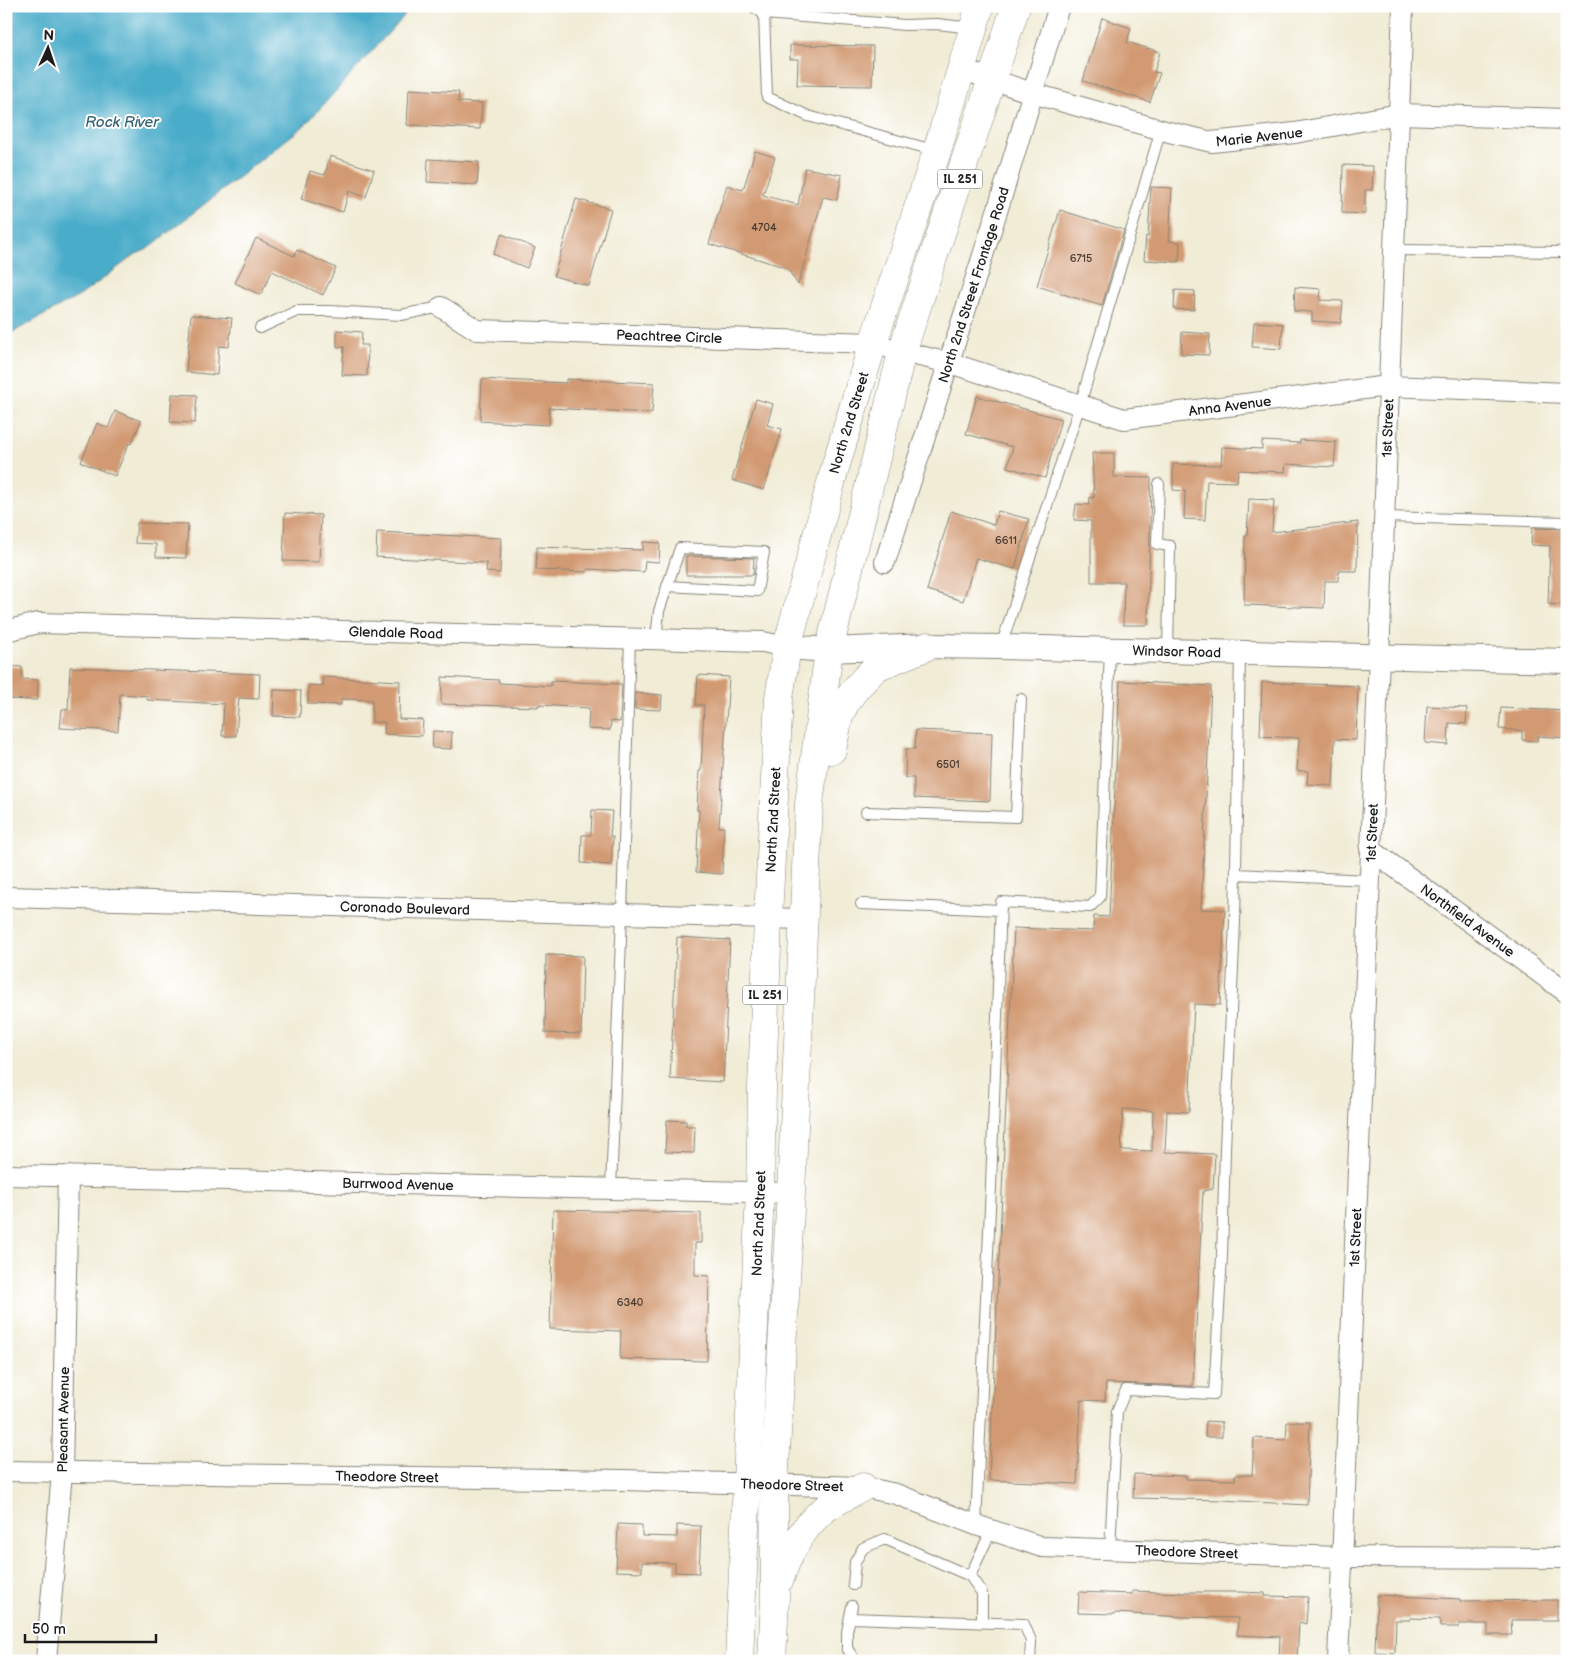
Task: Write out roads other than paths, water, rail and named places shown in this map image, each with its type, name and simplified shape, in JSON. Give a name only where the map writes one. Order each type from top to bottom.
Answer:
[{"type":"main road","name":"IL 251","points":[[772,1661],[775,1598],[774,1484],[791,1193],[809,804],[829,650],[902,352],[1016,6]]},
{"type":"main road","name":"North 2nd Street","points":[[739,1661],[760,1192],[768,918],[779,698],[788,647],[835,468],[873,342],[937,151],[977,17]]},
{"type":"main road","points":[[809,804],[829,766],[839,716],[847,700],[876,667],[928,646]]},
{"type":"main road","points":[[775,1598],[792,1548],[806,1530],[819,1514],[863,1487]]},
{"type":"street","name":"North 2nd Street Frontage Road","points":[[885,562],[950,363],[1059,6]]},
{"type":"street","name":"1st Street","points":[[1338,1661],[1379,656],[1403,6]]},
{"type":"street","name":"Marie Avenue","points":[[961,69],[1032,93],[1212,142],[1295,134],[1399,114],[1567,119]]},
{"type":"street","name":"Peachtree Circle","points":[[441,307],[477,330],[873,342],[902,352]]},
{"type":"street","name":"Anna Avenue","points":[[902,352],[950,363],[1124,419],[1388,386],[1567,393]]},
{"type":"street","name":"Glendale Road","points":[[6,631],[38,623],[763,642],[788,647]]},
{"type":"street","name":"Windsor Road","points":[[788,647],[829,650],[928,646],[1000,647],[1567,661]]},
{"type":"street","name":"Northfield Avenue","points":[[1370,849],[1567,993]]},
{"type":"street","name":"Coronado Boulevard","points":[[6,897],[803,919]]},
{"type":"street","name":"Burrwood Avenue","points":[[6,1175],[791,1193]]},
{"type":"street","name":"Pleasant Avenue","points":[[46,1661],[62,1472],[68,1176]]},
{"type":"street","name":"Theodore Street","points":[[6,1470],[622,1480],[863,1487],[896,1494],[984,1528],[1042,1547],[1342,1557],[1567,1558]]},
{"type":"lane","points":[[752,6],[764,14],[905,25],[937,24],[977,17]]},
{"type":"lane","points":[[764,14],[767,97],[808,116],[937,151]]},
{"type":"lane","points":[[1000,647],[1080,405],[1160,129]]},
{"type":"lane","points":[[1394,250],[1567,252]]},
{"type":"lane","points":[[260,328],[297,312],[330,311],[401,315],[441,307]]},
{"type":"lane","points":[[1160,484],[1157,544],[1170,546],[1168,651]]},
{"type":"lane","points":[[1384,517],[1567,522]]},
{"type":"lane","points":[[656,639],[660,611],[667,586],[680,548],[764,552],[756,591],[667,586]]},
{"type":"lane","points":[[611,1189],[622,914],[630,638]]},
{"type":"lane","points":[[970,1576],[984,1528],[991,1186],[1001,902],[1090,907],[1100,897],[1110,650]]},
{"type":"lane","points":[[1110,1550],[1117,1411],[1126,1390],[1214,1394],[1222,1256],[1225,1139],[1235,922],[1240,653]]},
{"type":"lane","points":[[866,812],[1016,817],[1021,699]]},
{"type":"lane","points":[[1236,874],[1369,880]]},
{"type":"lane","points":[[861,904],[1001,910]]},
{"type":"lane","points":[[853,1585],[855,1562],[862,1548],[885,1539],[970,1576],[982,1593],[982,1621]]},
{"type":"lane","points":[[852,1606],[847,1648],[855,1661]]},
{"type":"lane","points":[[850,1618],[982,1621],[1024,1624],[1031,1641],[1030,1661]]},
{"type":"water","name":"Rock River","points":[[6,6],[413,6],[305,125],[146,250],[136,254],[81,295],[6,336]]}]
